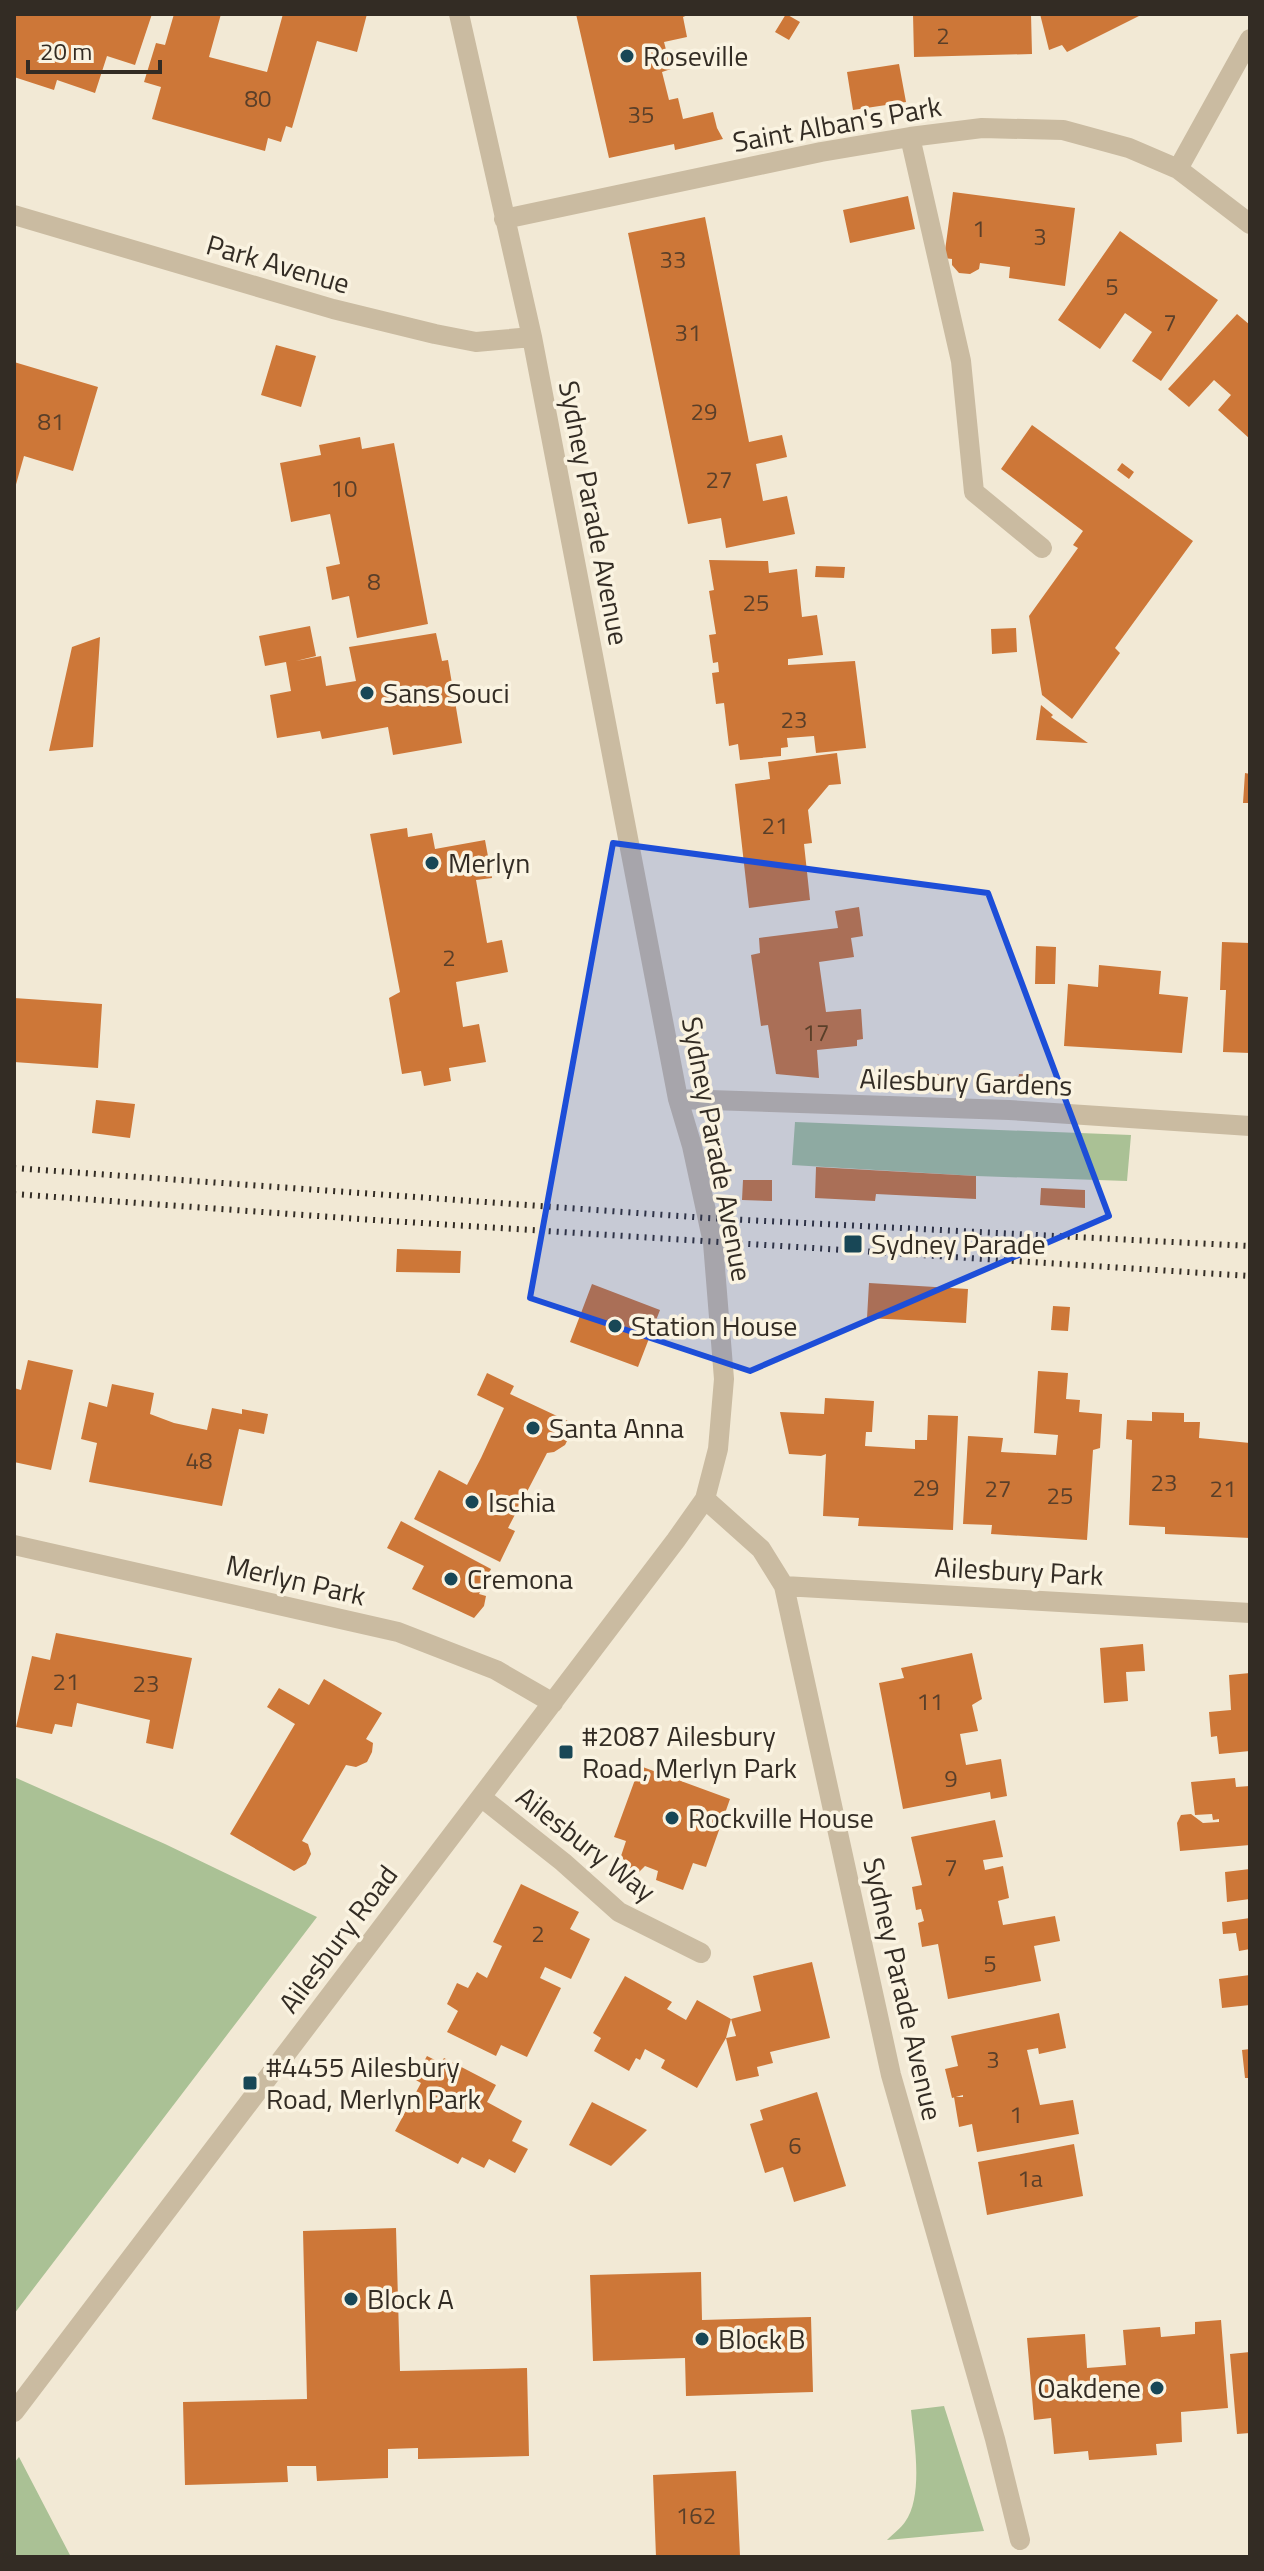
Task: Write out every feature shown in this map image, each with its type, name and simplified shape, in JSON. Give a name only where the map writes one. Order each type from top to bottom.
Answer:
[{"type":"street","name":"Sydney Parade Avenue","points":[[459,14],[532,337],[678,1099],[692,1146],[713,1243],[724,1379],[718,1449],[705,1499],[761,1549],[784,1586],[891,2075],[995,2439],[1020,2540]]},
{"type":"street","points":[[1178,169],[1250,39]]},
{"type":"street","name":"Saint Alban's Park","points":[[504,219],[821,152],[982,128],[1063,130],[1129,148],[1178,169],[1250,224]]},
{"type":"street","points":[[910,137],[961,361],[974,492],[1042,548]]},
{"type":"street","name":"Park Avenue","points":[[14,215],[303,300],[435,334],[476,342],[532,337]]},
{"type":"street","name":"Ailesbury Gardens","points":[[678,1099],[1009,1110],[1250,1126]]},
{"type":"street","name":"Ailesbury Road","points":[[14,2412],[705,1499]]},
{"type":"street","name":"Merlyn Park","points":[[14,1545],[398,1632],[496,1670],[553,1703]]},
{"type":"street","name":"Ailesbury Park","points":[[784,1586],[1250,1613]]},
{"type":"street","name":"Ailesbury Way","points":[[481,1797],[563,1862],[619,1912],[701,1953]]},
{"type":"highlighted area","points":[[613,843],[988,893],[1109,1216],[750,1371],[530,1298]]},
{"type":"green space","points":[[795,1122],[1131,1135],[1127,1181],[792,1165]]},
{"type":"green space","points":[[14,1777],[165,1844],[317,1917],[14,2314]]},
{"type":"green space","points":[[944,2406],[984,2531],[887,2540],[905,2522],[914,2498],[916,2468],[911,2410]]},
{"type":"green space","points":[[19,2457],[71,2557],[14,2557],[14,2463]]},
{"type":"building","points":[[14,14],[152,14],[135,65],[107,56],[95,93],[57,80],[54,90],[14,77]]},
{"type":"building","points":[[174,14],[221,14],[209,57],[267,72],[283,14],[367,14],[357,52],[317,41],[292,128],[286,126],[281,142],[268,138],[265,151],[152,119],[161,87],[144,82],[156,43],[165,45]]},
{"type":"building","points":[[576,14],[690,14],[683,17],[687,37],[664,42],[671,69],[662,72],[669,100],[678,98],[683,119],[713,112],[723,139],[675,150],[674,144],[609,158]]},
{"type":"building","points":[[786,14],[800,22],[789,40],[775,32]]},
{"type":"building","points":[[913,14],[1031,14],[1032,54],[914,57]]},
{"type":"building","points":[[1040,14],[1143,14],[1067,52],[1062,45],[1049,50]]},
{"type":"building","points":[[899,64],[906,102],[853,110],[847,72]]},
{"type":"building","points":[[953,192],[1075,208],[1065,286],[1009,278],[1010,267],[980,263],[979,269],[970,274],[959,273],[952,265],[952,259],[944,258]]},
{"type":"building","points":[[908,196],[915,229],[850,243],[843,210]]},
{"type":"building","points":[[705,217],[749,442],[782,435],[787,457],[756,464],[763,501],[787,496],[795,534],[726,548],[721,518],[688,524],[628,233]]},
{"type":"building","points":[[1120,231],[1218,300],[1161,381],[1132,361],[1152,332],[1125,313],[1100,349],[1058,320]]},
{"type":"building","points":[[1237,314],[1250,325],[1250,439],[1218,410],[1231,395],[1214,380],[1189,407],[1168,389]]},
{"type":"building","points":[[276,345],[316,356],[301,407],[261,395]]},
{"type":"building","points":[[14,362],[98,387],[73,471],[24,456],[15,488]]},
{"type":"building","points":[[1032,425],[1193,541],[1115,648],[1120,653],[1072,719],[1042,695],[1029,616],[1078,548],[1073,545],[1083,531],[1001,469]]},
{"type":"building","points":[[360,437],[362,449],[394,443],[428,624],[357,638],[349,596],[332,600],[326,567],[340,564],[330,514],[291,522],[280,463],[321,455],[319,445]]},
{"type":"building","points":[[1122,463],[1134,472],[1129,479],[1117,470]]},
{"type":"building","points":[[709,560],[768,561],[769,573],[797,569],[802,617],[817,615],[823,655],[788,659],[788,665],[855,661],[866,748],[816,753],[814,736],[787,738],[788,747],[781,748],[781,756],[740,760],[738,744],[729,746],[724,703],[716,704],[712,673],[719,672],[718,662],[713,663],[709,635],[716,634],[709,591],[714,590]]},
{"type":"building","points":[[816,566],[845,567],[844,578],[815,577]]},
{"type":"building","name":"Sans Souci","points":[[310,626],[316,656],[296,661],[321,656],[326,686],[356,681],[349,647],[436,633],[442,661],[448,660],[462,743],[393,755],[388,727],[322,739],[320,731],[277,738],[270,695],[291,691],[286,662],[265,666],[259,636]]},
{"type":"building","points":[[1016,628],[1017,652],[992,654],[991,629]]},
{"type":"building","points":[[100,637],[93,747],[49,751],[72,647]]},
{"type":"building","points":[[1041,705],[1053,715],[1051,717],[1088,743],[1036,740]]},
{"type":"building","points":[[837,753],[841,784],[829,785],[808,810],[812,843],[804,844],[810,900],[749,908],[735,784],[770,779],[768,762]]},
{"type":"building","points":[[1245,773],[1250,774],[1250,803],[1243,803]]},
{"type":"building","points":[[407,828],[408,837],[432,833],[435,849],[485,840],[492,878],[476,880],[481,909],[487,943],[502,940],[508,972],[456,982],[463,1027],[479,1024],[486,1062],[449,1068],[451,1081],[424,1086],[421,1071],[402,1074],[389,998],[400,992],[370,834]]},
{"type":"building","points":[[859,907],[863,936],[851,938],[854,957],[819,962],[826,1012],[861,1009],[863,1039],[857,1040],[857,1046],[817,1050],[819,1078],[776,1074],[768,1025],[761,1026],[751,955],[760,953],[759,938],[838,928],[835,911]]},
{"type":"building","points":[[1222,942],[1250,943],[1250,1053],[1223,1052],[1226,990],[1220,990]]},
{"type":"building","points":[[1036,946],[1056,947],[1055,984],[1035,984]]},
{"type":"building","points":[[1099,965],[1161,971],[1159,994],[1188,997],[1182,1053],[1064,1046],[1068,984],[1098,987]]},
{"type":"building","points":[[14,998],[102,1004],[98,1068],[14,1062]]},
{"type":"building","points":[[933,1074],[948,1075],[948,1082],[932,1082]]},
{"type":"building","points":[[1019,1074],[1028,1074],[1026,1088],[1017,1087]]},
{"type":"building","points":[[96,1100],[135,1104],[130,1138],[92,1133]]},
{"type":"building","points":[[816,1167],[976,1176],[976,1199],[876,1194],[875,1201],[815,1198]]},
{"type":"building","points":[[743,1180],[772,1180],[772,1201],[742,1200]]},
{"type":"building","points":[[1041,1188],[1085,1190],[1085,1208],[1040,1205]]},
{"type":"building","points":[[397,1249],[461,1251],[460,1273],[396,1272]]},
{"type":"building","points":[[869,1283],[968,1289],[966,1323],[867,1318]]},
{"type":"building","name":"Station House","points":[[592,1284],[660,1310],[638,1367],[570,1342]]},
{"type":"building","points":[[1053,1306],[1070,1307],[1068,1331],[1051,1330]]},
{"type":"building","points":[[28,1360],[73,1370],[51,1470],[14,1462],[14,1388],[21,1390]]},
{"type":"building","points":[[1038,1371],[1068,1373],[1066,1399],[1080,1400],[1079,1412],[1102,1414],[1100,1448],[1093,1450],[1087,1540],[991,1534],[992,1525],[963,1524],[968,1436],[1003,1438],[1001,1452],[1056,1455],[1058,1435],[1034,1433]]},
{"type":"building","points":[[487,1373],[514,1386],[510,1394],[572,1423],[565,1445],[547,1453],[508,1528],[515,1531],[500,1562],[414,1519],[439,1470],[467,1485],[481,1458],[504,1408],[477,1395]]},
{"type":"building","points":[[112,1384],[154,1393],[150,1414],[207,1430],[212,1408],[242,1414],[242,1409],[268,1414],[264,1434],[239,1429],[222,1506],[89,1482],[97,1443],[81,1439],[89,1402],[107,1407]]},
{"type":"building","points":[[825,1398],[874,1401],[872,1432],[866,1432],[865,1446],[915,1449],[915,1440],[927,1440],[928,1415],[958,1416],[953,1530],[858,1526],[859,1518],[823,1516],[826,1454],[789,1454],[780,1412],[824,1414]]},
{"type":"building","points":[[1152,1412],[1184,1413],[1184,1422],[1200,1422],[1199,1438],[1250,1443],[1250,1538],[1165,1534],[1165,1527],[1129,1525],[1132,1440],[1126,1439],[1127,1420],[1152,1421]]},
{"type":"building","name":"Cremona","points":[[401,1521],[491,1569],[479,1594],[486,1596],[484,1606],[474,1618],[412,1589],[424,1566],[387,1548]]},
{"type":"building","points":[[56,1633],[192,1658],[173,1749],[146,1743],[150,1720],[77,1703],[72,1727],[55,1724],[52,1734],[16,1727],[32,1656],[50,1660]]},
{"type":"building","points":[[1143,1644],[1145,1671],[1126,1672],[1128,1701],[1104,1703],[1100,1648]]},
{"type":"building","points":[[972,1653],[982,1699],[972,1705],[978,1731],[960,1734],[966,1765],[1001,1759],[1007,1796],[991,1799],[990,1792],[903,1809],[879,1683],[904,1678],[901,1668]]},
{"type":"building","points":[[1250,1673],[1250,1751],[1219,1754],[1217,1736],[1211,1737],[1209,1712],[1231,1710],[1229,1675]]},
{"type":"building","points":[[324,1679],[382,1713],[366,1739],[373,1743],[367,1762],[356,1767],[346,1765],[302,1841],[308,1844],[311,1854],[306,1864],[294,1871],[230,1834],[295,1724],[267,1707],[279,1688],[309,1705]]},
{"type":"building","name":"Rockville House","points":[[640,1766],[730,1799],[706,1867],[693,1863],[683,1890],[656,1880],[658,1871],[645,1866],[639,1872],[630,1868],[621,1856],[626,1841],[614,1837]]},
{"type":"building","points":[[1235,1778],[1236,1787],[1250,1786],[1250,1845],[1180,1851],[1177,1823],[1181,1815],[1191,1814],[1203,1823],[1219,1822],[1219,1819],[1213,1820],[1212,1814],[1195,1815],[1191,1782]]},
{"type":"building","points":[[995,1820],[1003,1857],[983,1860],[985,1870],[1003,1866],[1009,1898],[998,1901],[1003,1925],[1055,1916],[1060,1941],[1034,1946],[1041,1981],[948,1999],[938,1944],[922,1947],[918,1923],[924,1921],[921,1909],[916,1910],[912,1887],[922,1885],[911,1837]]},
{"type":"building","points":[[1250,1869],[1250,1899],[1227,1902],[1225,1872]]},
{"type":"building","points":[[521,1884],[579,1912],[570,1929],[590,1939],[571,1979],[545,1967],[540,1978],[561,1988],[527,2057],[501,2045],[496,2056],[447,2032],[458,2011],[447,2004],[457,1983],[468,1988],[477,1972],[487,1978],[502,1946],[493,1942]]},
{"type":"building","points":[[1250,1918],[1250,1949],[1239,1951],[1236,1933],[1223,1934],[1222,1922]]},
{"type":"building","points":[[812,1962],[830,2038],[770,2052],[773,2063],[757,2067],[759,2076],[736,2081],[726,2038],[736,2036],[731,2019],[761,2011],[753,1976]]},
{"type":"building","points":[[1250,1975],[1250,2005],[1222,2008],[1219,1979]]},
{"type":"building","points":[[625,1976],[672,2002],[667,2009],[686,2020],[697,2000],[731,2019],[726,2038],[697,2088],[661,2068],[665,2060],[645,2049],[640,2060],[636,2058],[629,2071],[594,2051],[601,2038],[593,2033]]},
{"type":"building","points":[[1059,2013],[1066,2048],[1039,2054],[1038,2048],[1027,2050],[1040,2105],[1073,2100],[1079,2134],[977,2152],[972,2124],[959,2127],[945,2069],[958,2066],[951,2036]]},
{"type":"building","points":[[1250,2049],[1250,2078],[1245,2078],[1242,2050]]},
{"type":"building","points":[[427,2056],[441,2063],[444,2058],[496,2085],[487,2102],[522,2121],[512,2141],[528,2149],[515,2173],[489,2159],[484,2168],[462,2157],[458,2164],[395,2131],[421,2083],[414,2079]]},
{"type":"building","points":[[817,2092],[846,2186],[794,2202],[783,2167],[765,2173],[750,2124],[763,2120],[760,2110]]},
{"type":"building","points":[[592,2102],[647,2130],[611,2166],[569,2145]]},
{"type":"building","points":[[1074,2144],[1083,2196],[987,2215],[978,2162]]},
{"type":"building","name":"Block A","points":[[396,2228],[400,2371],[527,2368],[529,2456],[418,2459],[418,2448],[388,2449],[388,2478],[317,2481],[316,2466],[287,2466],[288,2482],[185,2485],[183,2402],[307,2399],[303,2231]]},
{"type":"building","name":"Block B","points":[[701,2272],[702,2320],[811,2317],[813,2392],[686,2396],[685,2358],[593,2361],[590,2275]]},
{"type":"building","points":[[1221,2320],[1228,2408],[1181,2412],[1182,2442],[1156,2444],[1157,2455],[1089,2460],[1088,2451],[1054,2454],[1051,2418],[1034,2420],[1027,2338],[1085,2334],[1087,2368],[1126,2365],[1123,2330],[1160,2327],[1161,2337],[1195,2334],[1195,2322]]},
{"type":"building","points":[[1250,2352],[1250,2433],[1237,2434],[1230,2354]]},
{"type":"building","points":[[736,2471],[740,2556],[656,2557],[653,2475]]},
{"type":"railway","points":[[14,1168],[707,1218],[1250,1246]]},
{"type":"railway","points":[[14,1194],[1250,1276]]},
{"type":"place","name":"Roseville","points":[[627,56]]},
{"type":"place","name":"Sans Souci","points":[[367,693]]},
{"type":"place","name":"Merlyn","points":[[432,863]]},
{"type":"place","name":"Sydney Parade","points":[[853,1244]]},
{"type":"place","name":"Station House","points":[[615,1326]]},
{"type":"place","name":"Santa Anna","points":[[533,1428]]},
{"type":"place","name":"Ischia","points":[[472,1502]]},
{"type":"place","name":"Cremona","points":[[451,1579]]},
{"type":"place","name":"#2087 Ailesbury Road, Merlyn Park","points":[[566,1752]]},
{"type":"place","name":"Rockville House","points":[[672,1818]]},
{"type":"place","name":"#4455 Ailesbury Road, Merlyn Park","points":[[250,2083]]},
{"type":"place","name":"Block A","points":[[351,2299]]},
{"type":"place","name":"Block B","points":[[702,2339]]},
{"type":"place","name":"Oakdene","points":[[1157,2388]]}]
